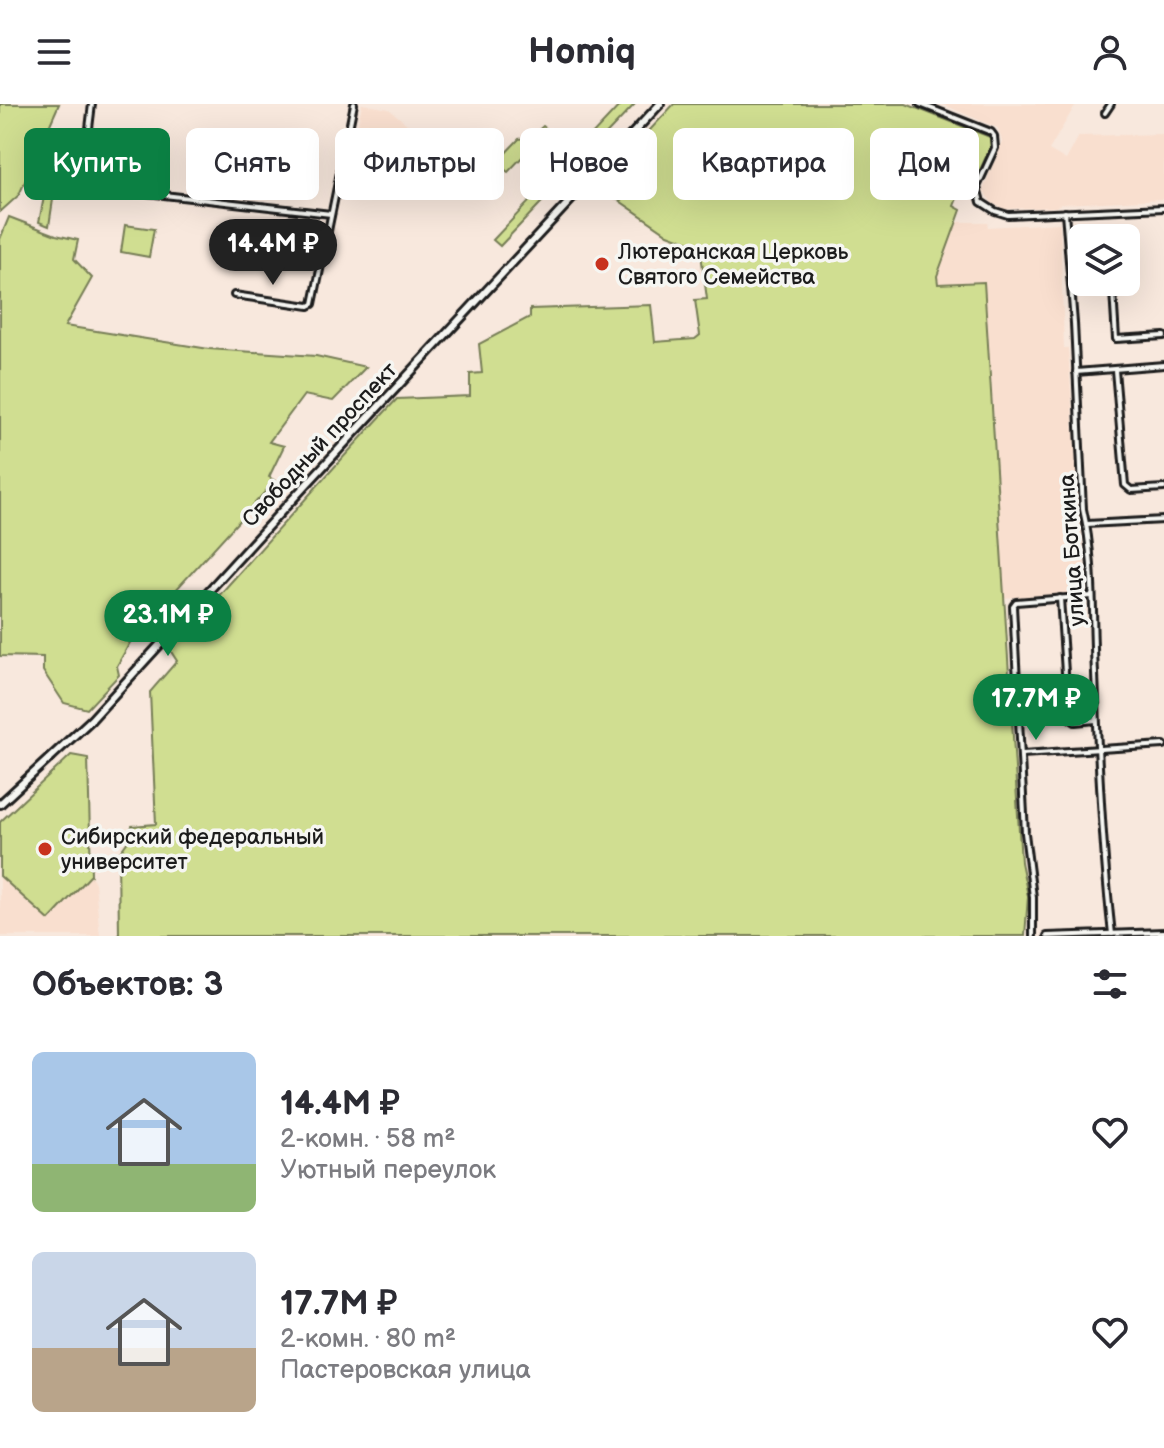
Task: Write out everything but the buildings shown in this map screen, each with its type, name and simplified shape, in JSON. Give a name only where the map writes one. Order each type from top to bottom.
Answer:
[{"type":"main road","name":"Свободный проспект","points":[[0,804],[91,720],[660,104]]},
{"type":"street","points":[[89,128],[92,104]]},
{"type":"street","points":[[234,295],[309,306],[313,304],[354,104]]},
{"type":"street","points":[[920,104],[994,136],[995,148],[977,187],[977,193],[987,207],[1008,215],[1164,208]]},
{"type":"street","points":[[1105,113],[1111,104]]},
{"type":"street","points":[[170,196],[331,214]]},
{"type":"street","name":"улица Боткина","points":[[1065,212],[1112,934]]},
{"type":"street","points":[[1113,296],[1116,339],[1164,336]]},
{"type":"street","points":[[1076,372],[1164,365]]},
{"type":"street","points":[[1115,370],[1125,485],[1131,490],[1164,488]]},
{"type":"street","points":[[1087,524],[1164,520]]},
{"type":"street","points":[[1033,936],[1013,606],[1016,602],[1092,596]]},
{"type":"street","points":[[1060,598],[1068,717],[1075,722],[1096,720]]},
{"type":"street","points":[[1022,754],[1164,745]]},
{"type":"street","points":[[1047,936],[1164,932]]},
{"type":"shaded area","points":[[362,104],[389,109],[412,128],[357,128]]},
{"type":"shaded area","points":[[942,104],[1076,104],[1049,150],[1066,160],[1079,136],[1164,134],[1164,199],[1005,209],[992,203],[983,190],[1002,141],[998,128]]},
{"type":"shaded area","points":[[957,222],[987,222],[988,227],[1060,223],[1064,348],[1068,348],[1084,581],[1069,593],[1003,598],[984,283],[937,284],[937,276]]},
{"type":"shaded area","name":"Сибирский федеральный университет","points":[[71,755],[88,758],[91,875],[95,883],[100,936],[0,936],[0,822]]},
{"type":"green space","points":[[0,104],[59,104],[48,128],[24,128],[24,184],[19,195],[0,212]]},
{"type":"green space","points":[[621,104],[635,104],[612,128],[598,128]]},
{"type":"green space","points":[[674,104],[906,104],[967,128],[870,128],[870,200],[956,200],[954,206],[961,210],[937,276],[938,284],[984,282],[1021,862],[1028,896],[1025,936],[119,936],[118,855],[128,841],[132,826],[156,824],[150,692],[177,661],[170,650],[397,399],[470,396],[470,374],[482,373],[479,344],[530,317],[530,309],[651,305],[655,342],[695,339],[700,335],[695,300],[707,299],[700,246],[668,234],[618,200],[657,200],[657,128],[652,128]]},
{"type":"green space","points":[[979,133],[990,137],[991,146],[979,172]]},
{"type":"green space","points":[[519,139],[520,159],[508,172],[504,169],[504,155]]},
{"type":"green space","points":[[43,200],[53,200],[49,226],[39,222]]},
{"type":"green space","points":[[531,200],[544,200],[500,246],[493,240]]},
{"type":"green space","points":[[9,217],[78,240],[74,259],[92,278],[65,326],[209,349],[316,356],[366,367],[333,401],[304,395],[269,442],[284,446],[269,477],[275,481],[133,637],[117,666],[119,675],[87,709],[64,703],[43,671],[43,657],[0,656],[0,239]]},
{"type":"green space","points":[[125,225],[154,229],[149,257],[121,252]]},
{"type":"green space","name":"Сибирский федеральный университет","points":[[71,755],[88,758],[91,875],[49,920],[0,876],[0,822]]},
{"type":"place","name":"Лютеранская Церковь Святого Семейства","points":[[602,264]]},
{"type":"place","name":"Сибирский федеральный университет","points":[[45,849]]}]
